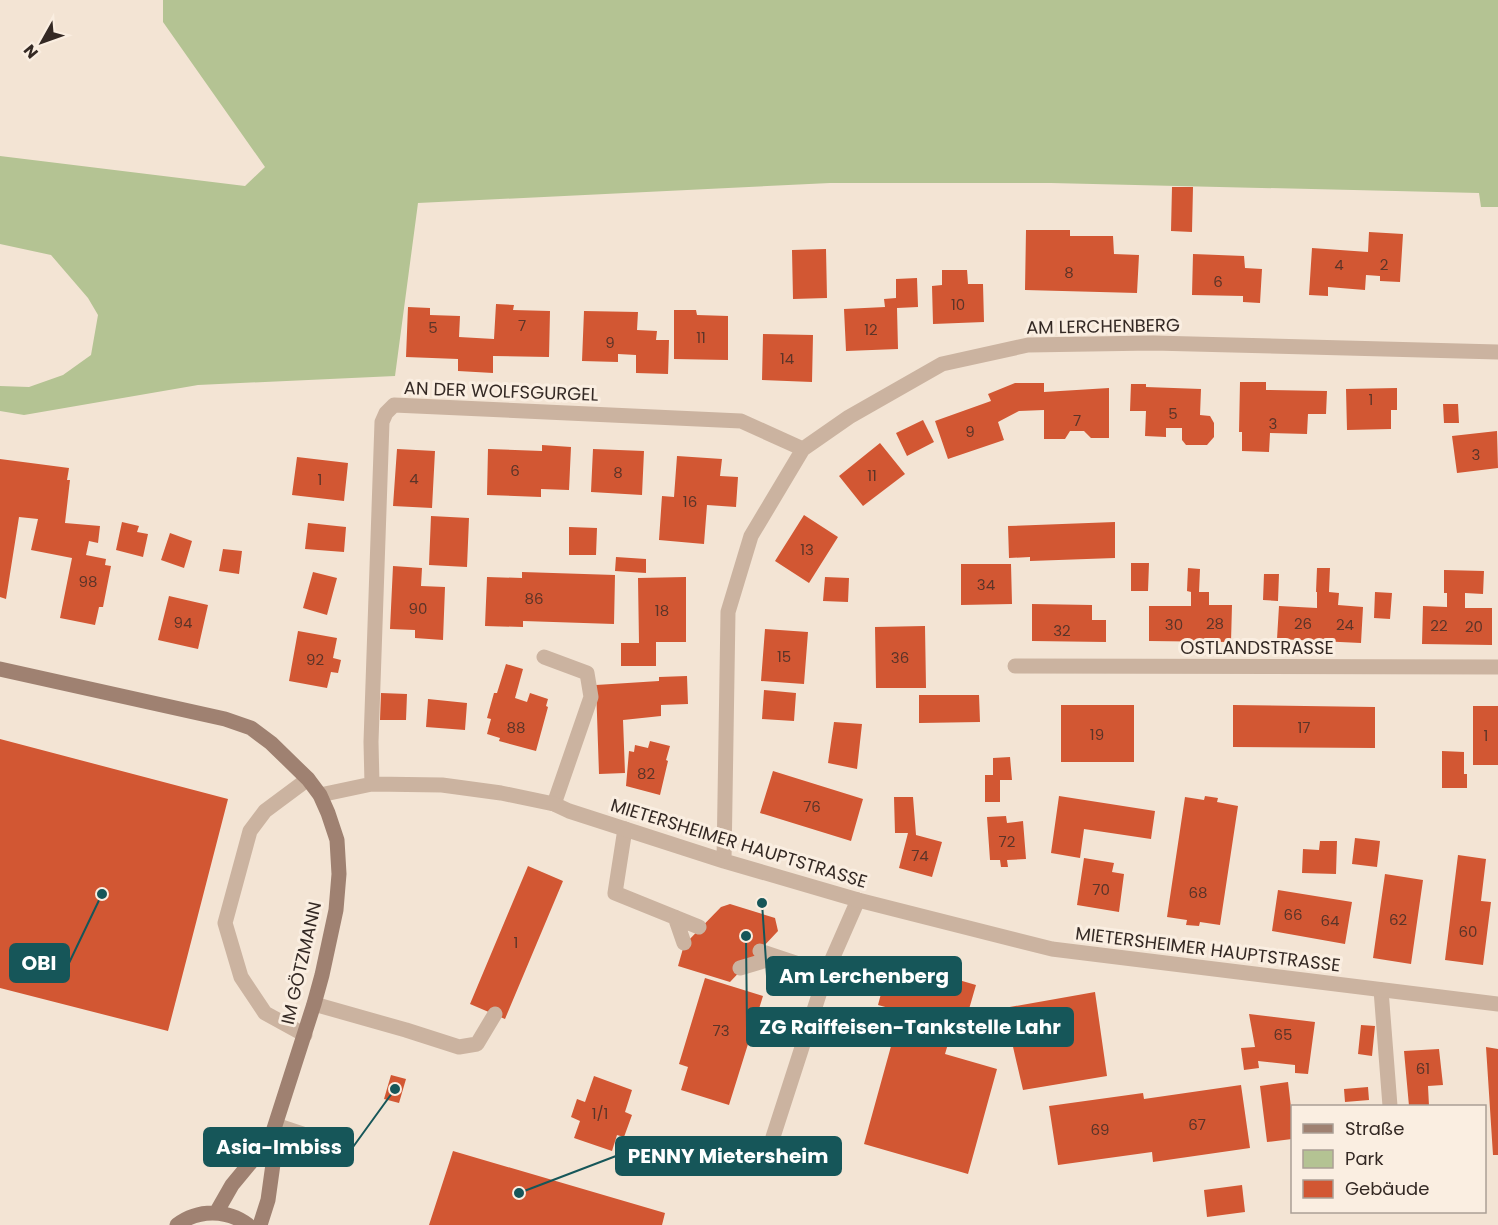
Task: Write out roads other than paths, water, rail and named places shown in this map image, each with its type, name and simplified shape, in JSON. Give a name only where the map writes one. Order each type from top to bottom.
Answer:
[{"type":"street","name":"AM LERCHENBERG","points":[[724,861],[728,612],[751,536],[803,449],[849,417],[942,364],[1028,345],[1153,343],[1498,352]]},
{"type":"street","name":"AN DER WOLFSGURGEL","points":[[372,784],[371,742],[382,422],[386,413],[394,405],[741,421],[803,449]]},
{"type":"street","points":[[544,657],[587,673],[591,698],[554,804]]},
{"type":"street","name":"OSTLANDSTRASSE","points":[[1015,666],[1498,667]]},
{"type":"street","points":[[0,669],[225,719],[251,728],[271,743],[308,779],[320,795]]},
{"type":"street","points":[[304,1035],[265,1012],[242,977],[225,923],[250,831],[265,811],[308,779]]},
{"type":"street","name":"MIETERSHEIMER HAUPTSTRASSE","points":[[320,795],[372,784],[442,785],[501,793],[554,804],[569,811],[724,861],[858,900],[1052,949],[1498,1004]]},
{"type":"street","name":"IM GÖTZMANN","points":[[260,1225],[268,1200],[273,1164],[274,1131],[314,1004],[336,910],[339,874],[337,840],[320,795]]},
{"type":"street","points":[[625,829],[615,893],[699,927]]},
{"type":"street","points":[[772,1137],[826,973],[858,900]]},
{"type":"street","points":[[675,917],[684,943]]},
{"type":"street","points":[[760,951],[826,973]]},
{"type":"street","points":[[740,968],[777,957]]},
{"type":"street","points":[[1381,990],[1390,1105]]},
{"type":"street","points":[[314,1004],[459,1047],[477,1044],[495,1014]]},
{"type":"street","points":[[274,1131],[312,1137]]},
{"type":"street","name":"IM GÖTZMANN","points":[[216,1213],[232,1185],[274,1131]]},
{"type":"street","points":[[177,1225],[199,1214],[216,1213],[232,1216],[248,1225]]},
{"type":"place","name":"OBI","points":[[102,894]]},
{"type":"place","name":"Am Lerchenberg","points":[[762,903]]},
{"type":"place","name":"ZG Raiffeisen-Tankstelle Lahr","points":[[746,936]]},
{"type":"place","name":"Asia-Imbiss","points":[[395,1089]]},
{"type":"place","name":"PENNY Mietersheim","points":[[519,1193]]}]
